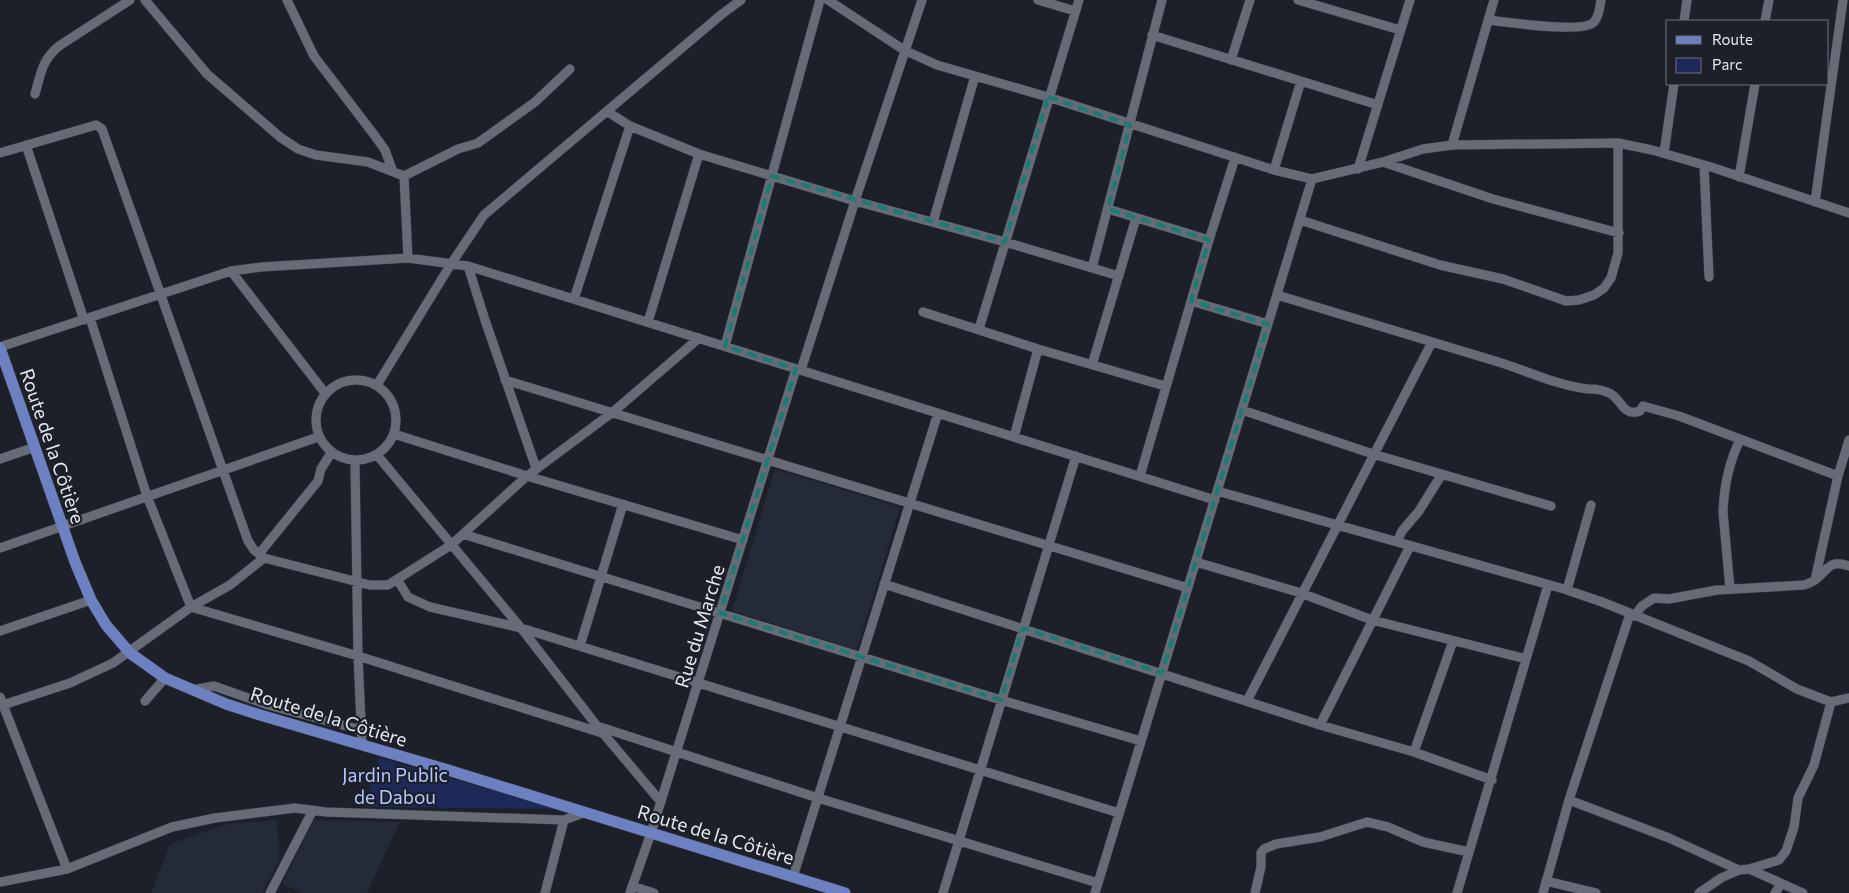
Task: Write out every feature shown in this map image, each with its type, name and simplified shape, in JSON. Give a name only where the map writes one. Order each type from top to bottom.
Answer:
[{"type":"main road","name":"Route de la Côtière","points":[[0,347],[62,527],[91,600],[106,624],[130,653],[165,678],[192,690],[229,698],[260,715],[323,735],[587,812],[845,893]]},
{"type":"street","points":[[35,94],[43,63],[49,54],[130,0]]},
{"type":"street","points":[[145,0],[207,74],[280,137],[298,149],[316,155],[368,162],[404,176],[452,152],[478,143],[535,102],[570,69]]},
{"type":"street","points":[[287,0],[314,56],[376,136],[393,172]]},
{"type":"street","points":[[377,385],[451,264],[484,215],[741,0]]},
{"type":"street","points":[[725,346],[820,0]]},
{"type":"street","points":[[828,0],[904,50],[936,65],[1048,97],[1234,158],[1312,179],[1358,169],[1423,149],[1452,145],[1618,143],[1664,153],[1740,176],[1849,214]]},
{"type":"street","name":"Rue du Marche","points":[[631,889],[677,752],[768,460],[922,0]]},
{"type":"street","points":[[1038,0],[1075,11]]},
{"type":"street","points":[[979,329],[1079,0]]},
{"type":"street","points":[[1092,268],[1162,0]]},
{"type":"street","points":[[1231,60],[1250,0]]},
{"type":"street","points":[[1298,0],[1328,4],[1400,30]]},
{"type":"street","points":[[1358,169],[1410,0]]},
{"type":"street","points":[[1452,145],[1494,0]]},
{"type":"street","points":[[1488,20],[1562,28],[1581,27],[1596,21],[1601,0]]},
{"type":"street","points":[[1684,20],[1687,0]]},
{"type":"street","points":[[1765,20],[1769,0]]},
{"type":"street","points":[[1815,202],[1843,0]]},
{"type":"street","points":[[1152,35],[1378,105]]},
{"type":"street","points":[[933,222],[976,76]]},
{"type":"street","points":[[1274,170],[1300,81]]},
{"type":"street","points":[[1664,153],[1674,85]]},
{"type":"street","points":[[1740,176],[1755,85]]},
{"type":"street","points":[[608,112],[630,126],[699,154],[855,201],[1005,242],[1119,276]]},
{"type":"street","points":[[0,153],[96,125],[102,129],[162,294],[248,542],[261,556],[379,586],[388,585],[451,545],[536,468],[613,412],[699,338]]},
{"type":"street","points":[[574,299],[630,126]]},
{"type":"street","points":[[1300,220],[1440,266],[1503,279],[1566,300],[1579,300],[1594,295],[1604,288],[1611,278],[1618,253],[1618,143]]},
{"type":"street","points":[[26,145],[147,496],[191,607]]},
{"type":"street","points":[[648,322],[699,154]]},
{"type":"street","points":[[1140,476],[1165,386],[1234,158]]},
{"type":"street","points":[[1383,162],[1493,199],[1619,233]]},
{"type":"street","points":[[1704,165],[1708,277]]},
{"type":"street","points":[[404,176],[408,258]]},
{"type":"street","points":[[1095,893],[1312,179]]},
{"type":"street","points":[[1108,209],[1209,240]]},
{"type":"street","points":[[1092,365],[1136,218]]},
{"type":"street","points":[[0,347],[231,270],[408,258],[468,266],[1140,476],[1337,525],[1568,590],[1749,661],[1797,689],[1831,702],[1849,698]]},
{"type":"street","points":[[468,266],[536,468]]},
{"type":"street","points":[[231,270],[325,393]]},
{"type":"street","points":[[1277,295],[1579,388],[1603,390],[1613,395],[1626,411],[1635,413],[1640,411],[1643,406],[1679,416],[1838,476]]},
{"type":"street","points":[[1191,301],[1268,324]]},
{"type":"street","points":[[923,312],[1038,349],[1165,386]]},
{"type":"street","points":[[1247,701],[1432,342]]},
{"type":"street","points":[[1014,437],[1038,349]]},
{"type":"street","points":[[349,380],[364,380],[377,385],[387,394],[394,406],[396,420],[394,434],[388,446],[377,455],[366,460],[342,459],[331,453],[318,437],[315,426],[315,414],[325,393],[336,384],[349,380]]},
{"type":"street","points":[[505,380],[1188,588]]},
{"type":"street","points":[[1242,410],[1373,454],[1551,506]]},
{"type":"street","points":[[793,877],[938,413]]},
{"type":"street","points":[[394,434],[527,476],[743,540]]},
{"type":"street","points":[[0,548],[318,437]]},
{"type":"street","points":[[1730,589],[1723,512],[1733,454],[1740,440]]},
{"type":"street","points":[[1815,580],[1838,476],[1849,440]]},
{"type":"street","points":[[0,459],[35,447]]},
{"type":"street","points":[[68,869],[1,703],[70,683],[114,663],[191,607],[230,586],[261,556],[318,481],[321,469],[331,453]]},
{"type":"street","points":[[377,455],[521,628],[600,729],[661,802]]},
{"type":"street","points":[[943,893],[1076,456]]},
{"type":"street","points":[[355,461],[358,656],[362,745]]},
{"type":"street","points":[[1397,542],[1402,531],[1419,511],[1442,474]]},
{"type":"street","points":[[580,646],[623,504]]},
{"type":"street","points":[[1568,590],[1592,505]]},
{"type":"street","points":[[463,534],[1001,700],[1141,741]]},
{"type":"street","points":[[1320,725],[1410,546]]},
{"type":"street","points":[[1196,562],[1301,593],[1372,620],[1526,659]]},
{"type":"street","points":[[1542,893],[1569,800],[1632,615],[1654,598],[1669,599],[1730,589],[1804,585],[1815,580],[1827,567],[1833,564],[1841,563],[1849,566]]},
{"type":"street","points":[[397,579],[408,597],[430,607],[521,628],[1119,813]]},
{"type":"street","points":[[884,584],[1320,725],[1414,752],[1492,780]]},
{"type":"street","points":[[1457,893],[1492,780],[1548,585]]},
{"type":"street","points":[[0,631],[91,600]]},
{"type":"street","points":[[191,607],[677,752],[818,798],[1098,883]]},
{"type":"street","points":[[1414,752],[1453,641]]},
{"type":"street","points":[[146,701],[165,678]]},
{"type":"street","points":[[229,698],[361,730]]},
{"type":"street","points":[[1699,893],[1721,878],[1779,860],[1786,851],[1794,827],[1798,798],[1814,765],[1831,702]]},
{"type":"street","points":[[260,715],[268,706]]},
{"type":"street","points":[[323,735],[327,722]]},
{"type":"street","points":[[1569,800],[1670,838],[1803,893]]},
{"type":"street","points":[[0,882],[68,869],[172,827],[216,818],[295,808],[564,820],[587,812]]},
{"type":"street","points":[[270,893],[313,810]]},
{"type":"street","points":[[545,893],[564,820]]},
{"type":"street","points":[[1255,893],[1264,849],[1276,844],[1320,837],[1367,822],[1388,827],[1423,842],[1470,852]]},
{"type":"street","points":[[1546,881],[1596,893]]},
{"type":"street","points":[[1775,893],[1781,884]]},
{"type":"street","points":[[631,889],[654,893]]},
{"type":"highlighted area","points":[[1048,97],[1130,125],[1108,209],[1209,240],[1191,301],[1268,324],[1162,673],[1023,628],[1001,700],[720,613],[796,369],[725,346],[772,176],[1005,242]]},
{"type":"shaded area","points":[[775,469],[900,507],[857,650],[732,611]]},
{"type":"shaded area","points":[[277,820],[280,859],[262,893],[151,893],[170,844],[228,824]]},
{"type":"shaded area","points":[[314,820],[400,822],[367,893],[301,893],[282,883]]},
{"type":"green space","name":"Jardin Public de Dabou","points":[[379,758],[558,809],[364,807]]}]
